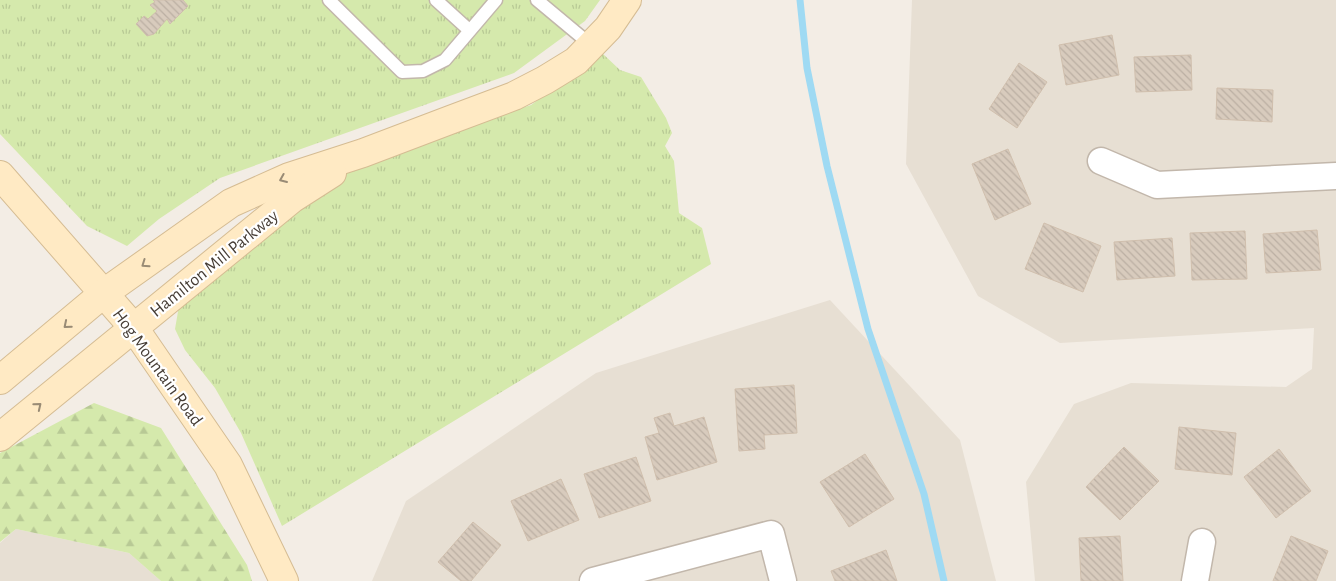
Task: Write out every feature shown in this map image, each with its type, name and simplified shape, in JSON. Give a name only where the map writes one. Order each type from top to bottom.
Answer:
[{"type":"street","name":"Hamilton Mill Parkway","points":[[0,380],[104,293],[231,203],[288,177],[363,153],[514,96],[576,61],[608,28],[627,0]]},
{"type":"street","name":"Hamilton Mill Parkway","points":[[0,437],[293,198],[363,153]]},
{"type":"street","points":[[1101,161],[1156,185],[1336,176]]},
{"type":"street","name":"Hog Mountain Road","points":[[0,175],[134,328],[228,465],[284,581]]},
{"type":"street","points":[[594,581],[771,534],[783,581]]},
{"type":"street","points":[[1195,581],[1202,542]]},
{"type":"lane","points":[[329,0],[402,72],[423,71],[445,60],[496,0]]},
{"type":"lane","points":[[436,0],[469,30]]},
{"type":"lane","points":[[541,1],[591,45]]},
{"type":"shaded area","points":[[912,0],[1336,0],[1336,581],[1035,581],[1026,482],[1074,404],[1131,383],[1286,387],[1312,369],[1314,328],[1060,343],[978,296],[906,164]]},
{"type":"shaded area","points":[[830,300],[960,440],[996,581],[372,581],[406,501],[596,373]]},
{"type":"shaded area","points":[[16,529],[129,553],[161,581],[0,581],[0,543]]},
{"type":"green space","points":[[0,0],[600,0],[585,21],[514,73],[220,178],[159,219],[127,246],[87,226],[0,134]]},
{"type":"green space","points":[[602,53],[620,70],[641,77],[666,118],[672,133],[665,146],[674,161],[679,213],[702,228],[711,264],[282,526],[241,433],[215,388],[185,350],[175,329],[180,300],[261,230],[349,171],[479,122],[531,105]]},
{"type":"green space","points":[[94,403],[161,428],[247,565],[252,581],[161,581],[129,553],[16,529],[0,542],[0,453]]},
{"type":"building","points":[[153,0],[183,0],[188,6],[170,24],[167,19],[154,34],[147,36],[136,24],[144,16],[148,19],[157,11],[150,5],[155,2]]},
{"type":"building","points":[[1112,35],[1119,75],[1066,85],[1059,45]]},
{"type":"building","points":[[1191,55],[1192,90],[1136,92],[1134,57]]},
{"type":"building","points":[[1019,63],[1047,82],[1017,128],[989,109]]},
{"type":"building","points":[[1217,88],[1273,90],[1272,122],[1216,119]]},
{"type":"building","points":[[1008,149],[1031,204],[995,220],[972,164]]},
{"type":"building","points":[[1044,223],[1101,246],[1083,292],[1025,269]]},
{"type":"building","points":[[1317,230],[1321,270],[1266,273],[1263,234]]},
{"type":"building","points":[[1245,231],[1247,279],[1192,280],[1190,233]]},
{"type":"building","points":[[1172,238],[1175,276],[1117,280],[1114,242]]},
{"type":"building","points":[[794,385],[797,433],[764,435],[765,449],[739,451],[735,389]]},
{"type":"building","points":[[670,413],[674,426],[704,417],[717,462],[657,480],[645,437],[659,433],[654,418]]},
{"type":"building","points":[[1179,427],[1236,433],[1232,475],[1175,469]]},
{"type":"building","points":[[1124,447],[1159,481],[1120,520],[1086,487]]},
{"type":"building","points":[[1279,449],[1311,491],[1276,518],[1244,477]]},
{"type":"building","points":[[865,454],[894,499],[849,527],[820,482]]},
{"type":"building","points":[[636,457],[651,501],[599,518],[584,474]]},
{"type":"building","points":[[561,479],[579,520],[528,541],[511,501]]},
{"type":"building","points":[[473,522],[501,545],[471,581],[461,581],[438,562]]},
{"type":"building","points":[[1120,536],[1123,581],[1081,581],[1079,538]]},
{"type":"building","points":[[1291,536],[1328,551],[1316,581],[1273,581]]},
{"type":"building","points":[[886,550],[897,581],[835,581],[831,571]]},
{"type":"waterway","points":[[800,0],[807,68],[827,166],[868,329],[924,494],[944,581]]}]
